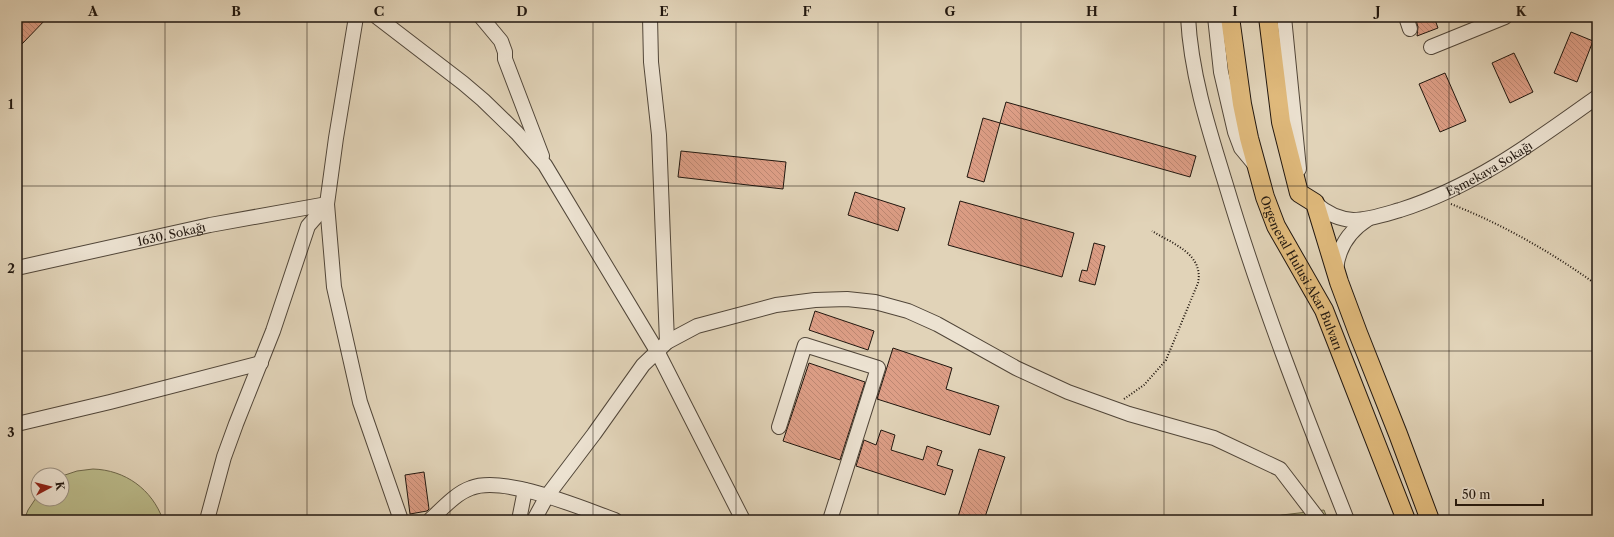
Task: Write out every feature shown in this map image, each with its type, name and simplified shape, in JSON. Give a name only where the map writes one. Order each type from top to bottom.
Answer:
[{"type":"main road","name":"Orgeneral Hulusi Akar Bulvarı","points":[[1230,17],[1242,104],[1256,167],[1276,226],[1324,310],[1406,520]]},
{"type":"main road","points":[[1268,17],[1281,122],[1299,193],[1315,204]]},
{"type":"main road","name":"Orgeneral Hulusi Akar Bulvarı","points":[[1315,204],[1336,272],[1358,333],[1430,520]]},
{"type":"street","points":[[356,17],[336,138],[327,204],[334,287],[358,394],[400,520]]},
{"type":"street","points":[[377,17],[483,100],[517,133],[545,165],[662,346],[743,520]]},
{"type":"street","points":[[481,17],[503,46],[505,59],[545,165]]},
{"type":"street","points":[[650,17],[651,62],[659,135],[662,346]]},
{"type":"street","points":[[1188,17],[1201,102],[1236,218],[1282,354],[1347,520]]},
{"type":"street","points":[[1215,17],[1221,72],[1234,132],[1241,148],[1256,167]]},
{"type":"street","points":[[1284,17],[1300,172],[1299,193]]},
{"type":"street","points":[[1431,47],[1505,17]]},
{"type":"street","name":"Eşmekaya Sokağı","points":[[1370,218],[1401,210],[1435,198],[1476,178],[1520,152],[1597,97]]},
{"type":"street","points":[[207,520],[224,457],[286,295],[308,226],[327,204]]},
{"type":"street","name":"1630. Sokağı","points":[[17,268],[210,224],[327,204]]},
{"type":"street","points":[[1315,204],[1328,213],[1344,219],[1370,218]]},
{"type":"street","points":[[1336,272],[1339,252],[1343,243],[1353,231],[1370,218]]},
{"type":"street","points":[[534,520],[547,496],[594,434],[643,365],[662,346],[697,326],[776,305],[847,298],[893,306],[923,317],[1038,379],[1074,395],[1112,408],[1214,438],[1280,469],[1319,520]]},
{"type":"street","points":[[779,427],[805,344],[878,368],[830,520]]},
{"type":"street","points":[[17,424],[110,402],[261,363]]},
{"type":"street","points":[[430,520],[461,492],[474,486],[496,484],[547,496],[615,520]]},
{"type":"street","points":[[519,520],[525,490]]},
{"type":"path","points":[[1435,198],[1488,220],[1521,236],[1548,251],[1597,285]]},
{"type":"path","points":[[1112,408],[1144,385],[1166,360],[1198,284],[1199,272],[1193,257],[1189,253],[1152,231]]},
{"type":"green space","points":[[93,469],[105,470],[126,477],[136,483],[152,499],[163,520],[24,520],[30,507],[70,507],[70,473]]},
{"type":"green space","points":[[1324,510],[1328,520],[1264,520],[1282,515]]},
{"type":"building","points":[[17,17],[48,17],[22,44],[17,39]]},
{"type":"building","points":[[1415,17],[1434,17],[1438,28],[1417,36],[1418,27]]},
{"type":"building","points":[[1571,32],[1593,41],[1577,82],[1554,73]]},
{"type":"building","points":[[1514,53],[1533,92],[1510,103],[1492,63]]},
{"type":"building","points":[[1445,73],[1466,121],[1440,132],[1419,84]]},
{"type":"building","points":[[1006,102],[1196,156],[1190,177],[1000,123]]},
{"type":"building","points":[[983,118],[1000,123],[984,182],[967,177]]},
{"type":"building","points":[[681,151],[786,162],[783,189],[678,177]]},
{"type":"building","points":[[855,192],[905,208],[898,231],[848,215]]},
{"type":"building","points":[[960,201],[1074,233],[1062,277],[948,245]]},
{"type":"building","points":[[1094,243],[1105,246],[1095,285],[1079,281],[1082,270],[1087,271]]},
{"type":"building","points":[[815,311],[874,331],[868,350],[809,330]]},
{"type":"building","points":[[893,348],[952,368],[946,389],[999,406],[990,435],[877,399]]},
{"type":"building","points":[[809,363],[865,382],[840,460],[783,441]]},
{"type":"building","points":[[881,430],[895,435],[891,450],[923,460],[927,446],[942,451],[937,465],[953,470],[945,495],[856,466],[864,440],[876,445]]},
{"type":"building","points":[[979,449],[1005,457],[984,520],[957,520]]},
{"type":"building","points":[[424,472],[429,509],[427,511],[410,514],[405,475]]}]
